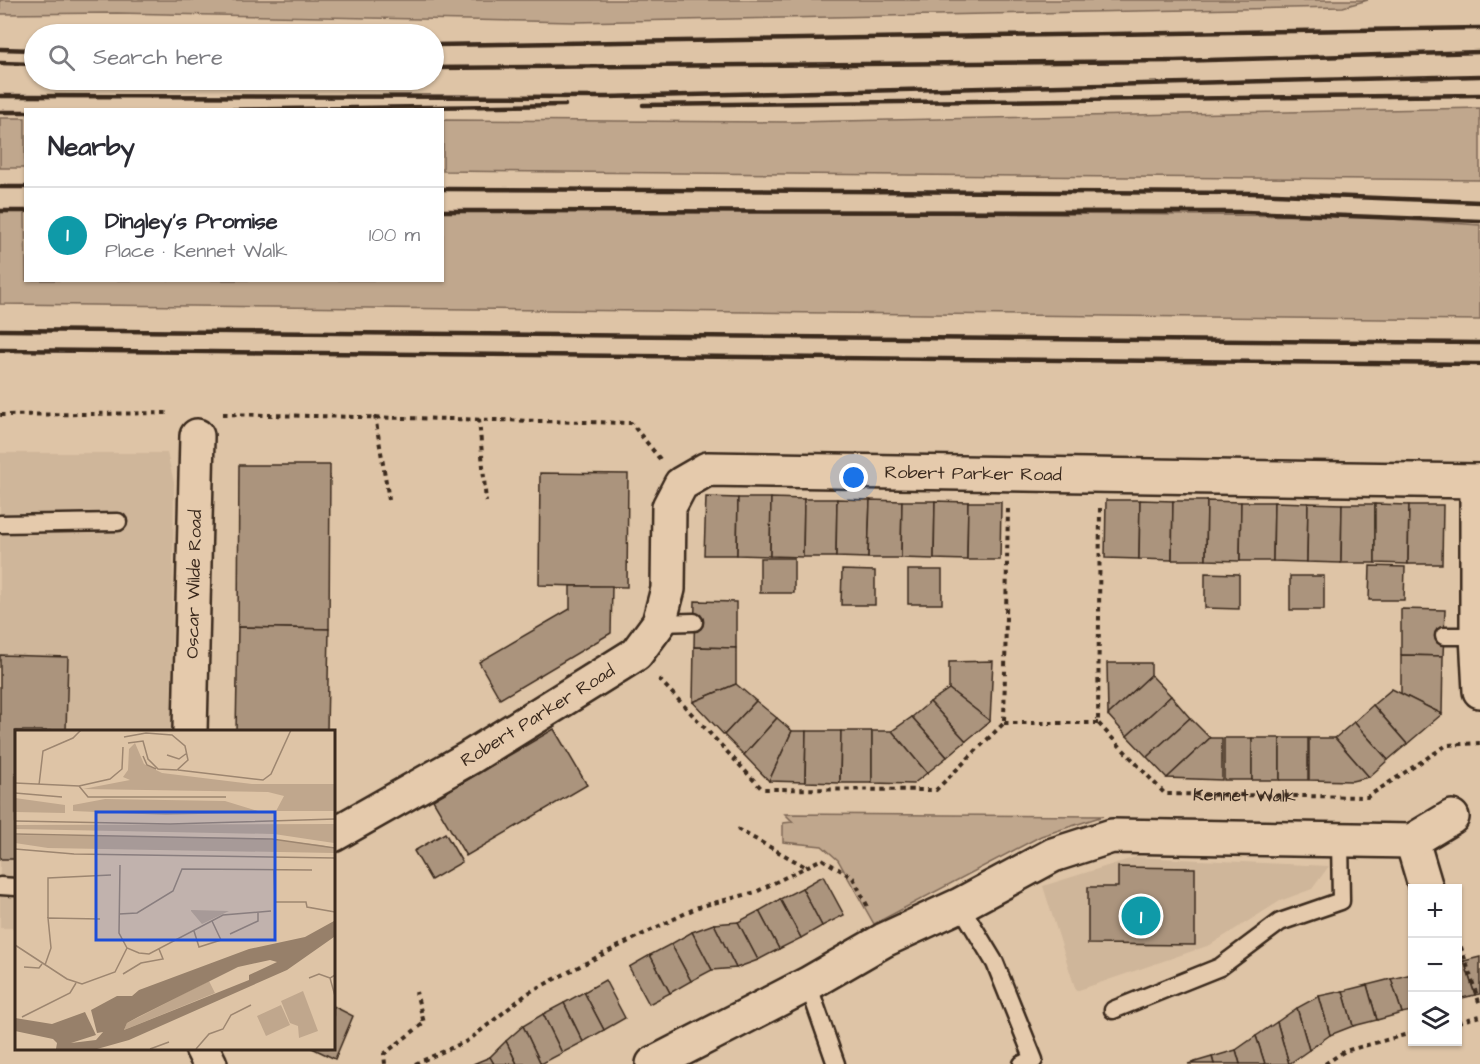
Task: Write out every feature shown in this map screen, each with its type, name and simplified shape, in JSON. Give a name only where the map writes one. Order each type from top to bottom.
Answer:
[{"type":"street","name":"Oscar Wilde Road","points":[[188,425],[190,730]]},
{"type":"street","name":"Robert Parker Road","points":[[334,834],[469,758],[636,654],[659,623],[668,588],[669,507],[681,484],[707,469],[1479,481]]},
{"type":"street","points":[[1479,481],[1477,636],[1480,691]]},
{"type":"street","points":[[653,1064],[808,984],[884,940],[960,905],[1053,855],[1112,836],[1412,841],[1452,817]]},
{"type":"street","points":[[1412,841],[1425,884]]},
{"type":"street","points":[[203,1049],[210,1064]]},
{"type":"lane","points":[[0,524],[118,522]]},
{"type":"lane","points":[[659,623],[694,622]]},
{"type":"lane","points":[[1444,636],[1477,636]]},
{"type":"lane","points":[[1113,1010],[1220,967],[1280,922],[1341,901],[1340,839]]},
{"type":"lane","points":[[0,886],[15,887]]},
{"type":"lane","points":[[960,905],[995,963],[1034,1060],[1022,1064]]},
{"type":"lane","points":[[808,984],[836,1064]]},
{"type":"path","points":[[220,414],[632,423],[681,484]]},
{"type":"path","points":[[0,415],[188,425]]},
{"type":"path","points":[[375,416],[389,500]]},
{"type":"path","points":[[479,419],[486,502]]},
{"type":"path","points":[[636,654],[762,789],[936,790],[1004,723],[1008,475]]},
{"type":"path","points":[[1004,723],[1098,723],[1100,475]]},
{"type":"path","name":"Kennet Walk","points":[[1098,723],[1165,794],[1367,797],[1447,745],[1480,743]]},
{"type":"path","points":[[737,829],[807,867]]},
{"type":"path","points":[[415,1064],[469,1040],[528,993],[627,942],[698,907],[756,892],[822,859],[853,878],[884,940]]},
{"type":"path","points":[[1462,950],[1480,1005]]},
{"type":"path","points":[[386,1064],[384,1054],[424,1023],[416,992]]},
{"type":"path","points":[[1462,1021],[1480,1016]]},
{"type":"path","points":[[1325,1064],[1345,1051],[1408,1034]]},
{"type":"shaded area","points":[[0,0],[1368,0],[1343,7],[574,22],[117,13],[0,14]]},
{"type":"shaded area","points":[[1480,108],[1480,180],[444,171],[444,120],[792,122]]},
{"type":"shaded area","points":[[0,118],[24,118],[24,168],[0,168]]},
{"type":"shaded area","points":[[0,210],[24,210],[24,282],[444,282],[444,210],[1346,216],[1480,225],[1480,320],[0,304]]},
{"type":"shaded area","points":[[0,453],[167,453],[174,482],[171,730],[15,730],[15,928],[0,928]]},
{"type":"shaded area","points":[[785,814],[1103,816],[1041,836],[874,924],[838,860],[822,846],[783,842],[783,823],[793,822]]},
{"type":"shaded area","points":[[1136,857],[1329,866],[1312,889],[1280,901],[1210,945],[1076,991],[1043,886]]},
{"type":"building","points":[[239,465],[330,465],[329,629],[238,627]]},
{"type":"building","points":[[540,473],[628,474],[627,587],[539,585]]},
{"type":"building","points":[[706,497],[738,498],[737,555],[704,555]]},
{"type":"building","points":[[738,498],[771,498],[770,556],[737,555]]},
{"type":"building","points":[[771,498],[804,499],[803,557],[770,556]]},
{"type":"building","points":[[804,499],[837,499],[836,557],[803,557]]},
{"type":"building","points":[[837,499],[870,500],[868,558],[836,557]]},
{"type":"building","points":[[870,500],[902,501],[901,558],[868,558]]},
{"type":"building","points":[[1106,500],[1140,500],[1139,559],[1105,558]]},
{"type":"building","points":[[1140,500],[1173,501],[1172,560],[1139,559]]},
{"type":"building","points":[[902,501],[935,501],[934,559],[901,558]]},
{"type":"building","points":[[935,501],[968,502],[967,560],[934,559]]},
{"type":"building","points":[[1173,501],[1207,501],[1206,560],[1172,560]]},
{"type":"building","points":[[1207,501],[1241,502],[1240,561],[1206,560]]},
{"type":"building","points":[[968,502],[1001,502],[1000,560],[967,560]]},
{"type":"building","points":[[1241,502],[1274,502],[1273,561],[1240,561]]},
{"type":"building","points":[[1274,502],[1308,503],[1307,562],[1273,561]]},
{"type":"building","points":[[1308,503],[1342,504],[1341,563],[1307,562]]},
{"type":"building","points":[[1342,504],[1375,504],[1375,563],[1341,563]]},
{"type":"building","points":[[1375,504],[1409,505],[1408,564],[1375,563]]},
{"type":"building","points":[[1409,505],[1443,505],[1442,564],[1408,564]]},
{"type":"building","points":[[760,558],[794,558],[794,593],[760,593]]},
{"type":"building","points":[[1370,566],[1405,567],[1404,600],[1369,600]]},
{"type":"building","points":[[842,570],[875,571],[875,605],[841,605]]},
{"type":"building","points":[[908,570],[942,570],[942,604],[908,604]]},
{"type":"building","points":[[1205,573],[1239,574],[1239,609],[1205,608]]},
{"type":"building","points":[[1290,576],[1324,576],[1324,610],[1290,610]]},
{"type":"building","points":[[570,586],[612,586],[611,633],[500,699],[479,662],[570,609]]},
{"type":"building","points":[[695,601],[736,602],[736,648],[694,647]]},
{"type":"building","points":[[1401,609],[1445,610],[1443,656],[1401,655]]},
{"type":"building","points":[[238,627],[329,629],[327,730],[236,730]]},
{"type":"building","points":[[694,647],[736,648],[736,684],[693,702]]},
{"type":"building","points":[[0,655],[68,657],[66,730],[15,730],[15,859],[0,859]]},
{"type":"building","points":[[1401,655],[1443,656],[1442,714],[1401,694]]},
{"type":"building","points":[[993,661],[990,721],[949,689],[949,662]]},
{"type":"building","points":[[1107,663],[1151,663],[1151,675],[1108,715]]},
{"type":"building","points":[[1151,675],[1171,696],[1127,736],[1108,715]]},
{"type":"building","points":[[736,684],[756,701],[724,735],[693,702]]},
{"type":"building","points":[[949,689],[990,721],[966,741],[930,702]]},
{"type":"building","points":[[1392,689],[1442,714],[1407,744],[1373,705]]},
{"type":"building","points":[[1171,696],[1190,718],[1147,757],[1127,736]]},
{"type":"building","points":[[756,701],[777,718],[744,755],[724,735]]},
{"type":"building","points":[[930,702],[966,741],[947,757],[912,717]]},
{"type":"building","points":[[1373,705],[1407,744],[1388,760],[1354,722]]},
{"type":"building","points":[[912,717],[947,757],[927,773],[892,731]]},
{"type":"building","points":[[777,718],[792,731],[769,781],[744,755]]},
{"type":"building","points":[[1190,718],[1210,738],[1167,778],[1147,757]]},
{"type":"building","points":[[1354,722],[1388,760],[1369,777],[1335,738]]},
{"type":"building","points":[[554,729],[587,785],[466,856],[433,800]]},
{"type":"building","points":[[792,731],[806,731],[805,782],[769,781]]},
{"type":"building","points":[[806,731],[841,731],[840,783],[805,782]]},
{"type":"building","points":[[841,731],[872,731],[872,783],[840,783]]},
{"type":"building","points":[[872,731],[892,731],[927,773],[913,784],[872,783]]},
{"type":"building","points":[[1210,738],[1222,738],[1222,780],[1167,778]]},
{"type":"building","points":[[1224,738],[1252,738],[1252,780],[1224,780]]},
{"type":"building","points":[[1252,738],[1280,738],[1280,780],[1252,780]]},
{"type":"building","points":[[1280,738],[1308,738],[1308,780],[1280,780]]},
{"type":"building","points":[[1309,738],[1335,738],[1369,777],[1352,781],[1309,780]]},
{"type":"building","points":[[445,833],[462,862],[431,880],[414,851]]},
{"type":"building","points":[[1118,867],[1195,868],[1195,945],[1088,944],[1088,887],[1118,887]]},
{"type":"building","points":[[823,876],[844,915],[822,926],[802,888]]},
{"type":"building","points":[[802,888],[822,926],[801,938],[780,899]]},
{"type":"building","points":[[780,899],[801,938],[779,949],[759,911]]},
{"type":"building","points":[[759,911],[779,949],[758,960],[738,922]]},
{"type":"building","points":[[738,922],[758,960],[736,968],[714,924]]},
{"type":"building","points":[[714,924],[736,968],[712,970],[692,932]]},
{"type":"building","points":[[692,932],[712,970],[691,981],[671,944]]},
{"type":"building","points":[[671,944],[691,981],[670,993],[650,955]]},
{"type":"building","points":[[650,955],[670,993],[649,1004],[629,967]]},
{"type":"building","points":[[1480,957],[1480,994],[1475,995],[1464,961]]},
{"type":"building","points":[[1464,961],[1475,995],[1462,998],[1462,992],[1462,962]]},
{"type":"building","points":[[1408,975],[1408,1012],[1402,1013],[1391,979]]},
{"type":"building","points":[[1391,979],[1402,1013],[1377,1020],[1367,985]]},
{"type":"building","points":[[605,980],[625,1018],[604,1030],[584,992]]},
{"type":"building","points":[[1367,985],[1377,1020],[1353,1026],[1343,991]]},
{"type":"building","points":[[1343,991],[1353,1026],[1330,1035],[1319,996]]},
{"type":"building","points":[[584,992],[604,1030],[583,1042],[564,1003]]},
{"type":"building","points":[[1319,996],[1330,1035],[1309,1050],[1297,1008]]},
{"type":"building","points":[[564,1003],[583,1042],[562,1053],[543,1014]]},
{"type":"building","points":[[334,1006],[353,1016],[335,1059],[314,1049],[334,1049]]},
{"type":"building","points":[[1297,1008],[1309,1050],[1289,1064],[1277,1022]]},
{"type":"building","points":[[543,1014],[562,1053],[541,1064],[523,1026]]},
{"type":"building","points":[[1277,1022],[1289,1064],[1265,1064],[1256,1036]]},
{"type":"building","points":[[523,1026],[541,1064],[517,1064],[506,1041]]},
{"type":"building","points":[[1256,1036],[1265,1064],[1240,1064],[1236,1050]]},
{"type":"building","points":[[506,1041],[517,1064],[494,1064],[490,1057]]},
{"type":"building","points":[[1236,1050],[1240,1064],[1214,1064],[1212,1057]]},
{"type":"building","points":[[490,1057],[494,1064],[473,1064]]},
{"type":"building","points":[[1212,1057],[1214,1064],[1188,1064]]},
{"type":"railway","points":[[444,45],[1480,28]]},
{"type":"railway","points":[[0,49],[24,50]]},
{"type":"railway","points":[[444,68],[1174,61],[1480,52]]},
{"type":"railway","points":[[0,63],[24,64]]},
{"type":"railway","points":[[0,96],[607,97],[1480,76]]},
{"type":"railway","points":[[643,105],[1480,95]]},
{"type":"railway","points":[[353,108],[565,105]]},
{"type":"railway","points":[[0,112],[24,112]]},
{"type":"railway","points":[[0,187],[24,187]]},
{"type":"railway","points":[[444,189],[1252,193],[1480,202]]},
{"type":"railway","points":[[0,211],[24,211]]},
{"type":"railway","points":[[444,211],[1245,212],[1480,221]]},
{"type":"railway","points":[[0,330],[1480,343]]},
{"type":"railway","points":[[0,350],[1480,364]]},
{"type":"place","name":"Dingley's Promise","points":[[1141,916]]}]
